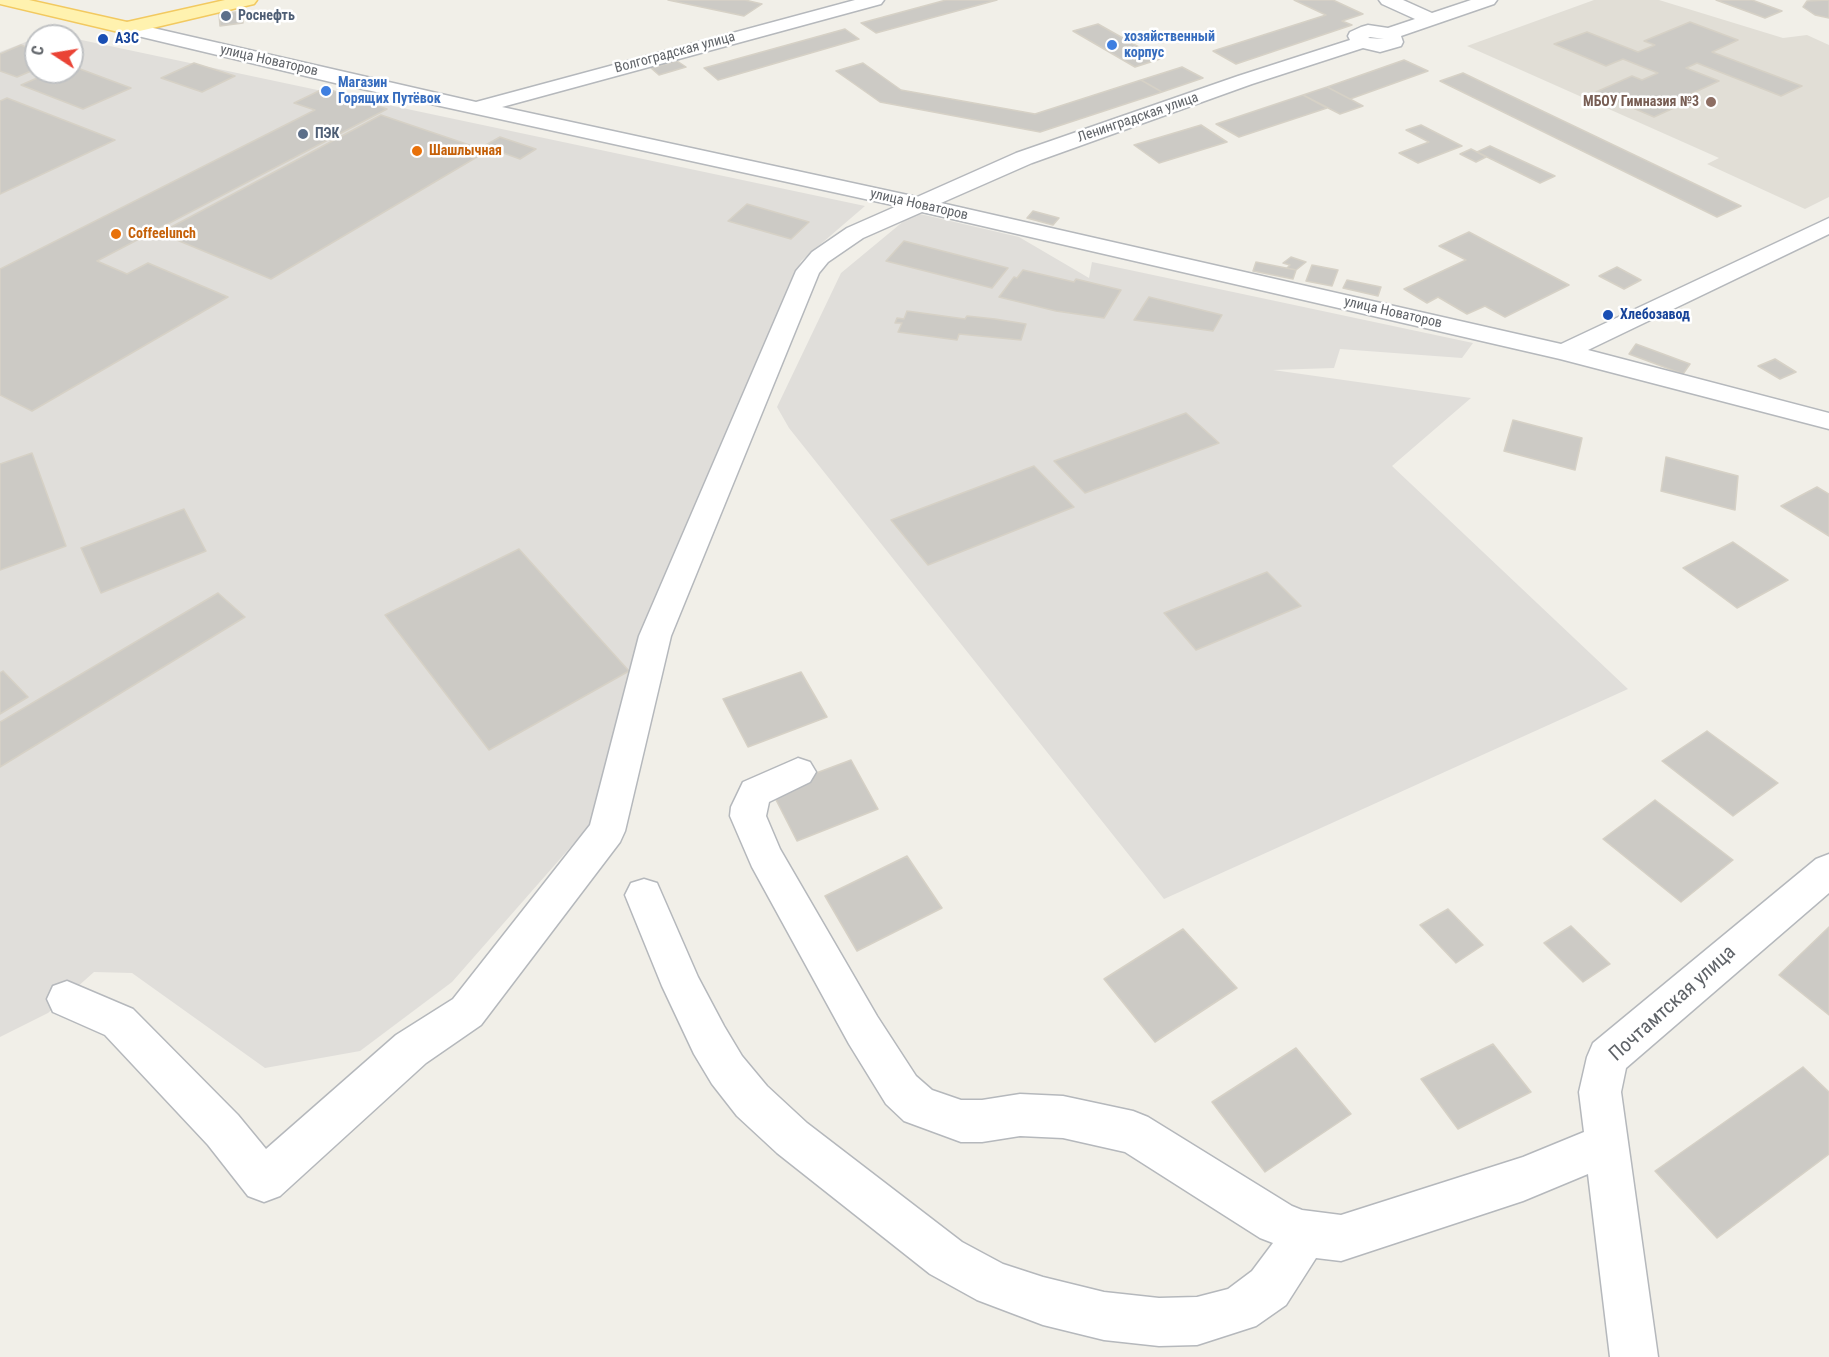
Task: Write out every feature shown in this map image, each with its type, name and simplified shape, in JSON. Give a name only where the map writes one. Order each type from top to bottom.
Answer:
[{"type":"main road","name":"улица Новаторов","points":[[6,0],[127,28]]},
{"type":"main road","points":[[127,28],[248,0]]},
{"type":"street","name":"Волгоградская улица","points":[[476,108],[875,0]]},
{"type":"street","points":[[1388,0],[1432,20]]},
{"type":"street","name":"Ленинградская улица","points":[[67,999],[119,1022],[223,1130],[264,1180],[411,1049],[467,1012],[607,831],[655,636],[808,271],[820,257],[855,233],[1035,154],[1245,80],[1362,42],[1357,36],[1362,32],[1376,31],[1389,34],[1488,0]]},
{"type":"street","name":"улица Новаторов","points":[[127,28],[476,108],[918,204],[1564,352],[1829,421]]},
{"type":"street","points":[[1564,352],[1825,226]]},
{"type":"street","points":[[798,772],[756,792],[749,807],[748,816],[765,856],[863,1030],[901,1090],[920,1106],[961,1121],[982,1122],[1020,1115],[1064,1117],[1133,1132],[1276,1222],[1302,1233],[1341,1238],[1523,1179],[1606,1145]]},
{"type":"street","name":"Почтамтская улица","points":[[1634,1357],[1600,1092],[1608,1057],[1829,870]]},
{"type":"street","points":[[644,895],[682,986],[709,1040],[727,1070],[752,1101],[792,1138],[946,1258],[993,1284],[1043,1301],[1104,1316],[1159,1322],[1197,1322],[1239,1309],[1269,1288],[1297,1248],[1302,1233]]},
{"type":"shaded area","name":"МБОУ Гимназия №3","points":[[1594,0],[1659,0],[1783,38],[1807,35],[1829,45],[1829,197],[1805,209],[1707,164],[1719,158],[1467,46]]},
{"type":"shaded area","points":[[84,41],[865,206],[801,261],[645,625],[589,826],[452,982],[360,1051],[265,1068],[132,973],[94,972],[48,1013],[0,1037],[0,52],[24,43],[24,84],[84,84]]},
{"type":"shaded area","points":[[920,214],[1019,237],[1089,278],[1092,262],[1473,343],[1462,358],[1340,349],[1334,368],[1273,370],[1471,398],[1392,466],[1628,689],[1164,899],[789,428],[777,407],[841,273],[911,215]]},
{"type":"building","points":[[668,0],[745,0],[762,4],[744,16]]},
{"type":"building","points":[[946,0],[997,0],[876,33],[861,23]]},
{"type":"building","points":[[1294,0],[1333,0],[1363,14],[1342,21],[1352,25],[1236,64],[1213,51],[1326,15]]},
{"type":"building","points":[[1716,0],[1752,0],[1782,11],[1765,18]]},
{"type":"building","points":[[1829,0],[1829,18],[1815,15],[1803,7],[1807,1]]},
{"type":"building","points":[[243,11],[243,23],[220,26],[219,14]]},
{"type":"building","points":[[1690,22],[1738,40],[1712,52],[1802,86],[1781,96],[1697,63],[1686,68],[1719,81],[1682,98],[1689,101],[1654,117],[1596,92],[1632,76],[1642,80],[1658,73],[1623,59],[1606,66],[1554,44],[1587,32],[1638,52],[1655,45],[1644,41]]},
{"type":"building","points":[[1098,24],[1160,59],[1135,67],[1073,31]]},
{"type":"building","points":[[845,29],[859,39],[718,80],[704,68]]},
{"type":"building","points":[[21,45],[24,46],[24,74],[17,77],[0,71],[0,54]]},
{"type":"building","points":[[1404,60],[1428,71],[1350,99],[1327,87]]},
{"type":"building","points":[[677,61],[686,67],[659,75],[651,68]]},
{"type":"building","points":[[194,63],[235,76],[202,92],[161,78]]},
{"type":"building","points":[[863,63],[901,90],[1035,114],[1141,80],[1162,92],[1040,132],[880,102],[836,71]]},
{"type":"building","points":[[1182,67],[1203,78],[1162,92],[1141,80]]},
{"type":"building","points":[[84,70],[131,88],[83,109],[21,85],[84,84]]},
{"type":"building","points":[[1463,73],[1741,206],[1717,217],[1440,81]]},
{"type":"building","points":[[1327,87],[1363,106],[1340,114],[1303,95]]},
{"type":"building","points":[[325,88],[387,109],[97,261],[127,274],[148,263],[228,297],[32,411],[0,395],[0,269],[315,110],[294,103]]},
{"type":"building","points":[[1303,95],[1327,108],[1239,137],[1216,124]]},
{"type":"building","points":[[7,98],[115,140],[0,194],[0,101]]},
{"type":"building","points":[[381,115],[487,151],[271,279],[160,233]]},
{"type":"building","points":[[1201,125],[1227,142],[1159,163],[1134,145]]},
{"type":"building","points":[[1421,125],[1462,146],[1418,163],[1399,153],[1429,142],[1406,130]]},
{"type":"building","points":[[500,137],[536,149],[520,159],[484,146]]},
{"type":"building","points":[[1490,146],[1555,176],[1540,183],[1477,152]]},
{"type":"building","points":[[1471,149],[1486,157],[1476,162],[1460,154]]},
{"type":"building","points":[[747,204],[809,222],[791,239],[728,221]]},
{"type":"building","points":[[1033,211],[1059,218],[1053,225],[1027,218]]},
{"type":"building","points":[[1469,232],[1569,285],[1505,317],[1485,306],[1467,314],[1438,297],[1427,303],[1404,289],[1466,260],[1439,246]]},
{"type":"building","points":[[904,241],[1008,268],[992,288],[886,261]]},
{"type":"building","points":[[1291,257],[1306,262],[1296,270],[1287,268],[1290,265],[1283,263]]},
{"type":"building","points":[[1256,262],[1296,270],[1293,279],[1253,271]]},
{"type":"building","points":[[1312,265],[1338,270],[1332,286],[1306,281]]},
{"type":"building","points":[[1617,267],[1641,280],[1624,289],[1599,276]]},
{"type":"building","points":[[1023,270],[1121,290],[1104,318],[1056,311],[999,297],[1014,277],[1017,278]]},
{"type":"building","points":[[1347,280],[1381,287],[1378,296],[1343,288]]},
{"type":"building","points":[[1149,297],[1222,315],[1213,331],[1134,320]]},
{"type":"building","points":[[907,311],[1026,324],[1021,340],[959,334],[957,340],[898,332],[902,323],[895,323],[897,318],[904,319]]},
{"type":"building","points":[[1636,344],[1690,364],[1683,374],[1629,354]]},
{"type":"building","points":[[1775,359],[1796,372],[1780,379],[1758,366]]},
{"type":"building","points":[[1186,413],[1219,443],[1085,493],[1054,461]]},
{"type":"building","points":[[1513,420],[1582,438],[1575,470],[1504,451]]},
{"type":"building","points":[[32,453],[66,546],[0,570],[0,464]]},
{"type":"building","points":[[1666,457],[1738,476],[1735,510],[1661,491]]},
{"type":"building","points":[[1034,466],[1074,507],[928,565],[891,520]]},
{"type":"building","points":[[1817,487],[1829,494],[1829,536],[1781,506]]},
{"type":"building","points":[[184,509],[206,551],[101,593],[81,548]]},
{"type":"building","points":[[1733,542],[1788,580],[1737,608],[1683,568]]},
{"type":"building","points":[[519,549],[629,671],[489,750],[385,615]]},
{"type":"building","points":[[1267,572],[1301,606],[1196,650],[1164,613]]},
{"type":"building","points":[[218,593],[245,617],[0,767],[0,722]]},
{"type":"building","points":[[3,671],[28,697],[0,714],[0,673]]},
{"type":"building","points":[[801,672],[827,717],[748,747],[723,699]]},
{"type":"building","points":[[1707,731],[1778,783],[1733,816],[1662,761]]},
{"type":"building","points":[[851,760],[878,809],[797,841],[771,790]]},
{"type":"building","points":[[1655,800],[1733,860],[1681,902],[1603,839]]},
{"type":"building","points":[[907,856],[942,908],[857,951],[825,896]]},
{"type":"building","points":[[1448,909],[1483,945],[1456,963],[1420,925]]},
{"type":"building","points":[[1571,926],[1610,964],[1583,982],[1544,943]]},
{"type":"building","points":[[1829,927],[1829,1015],[1779,975]]},
{"type":"building","points":[[1183,929],[1237,988],[1155,1042],[1104,979]]},
{"type":"building","points":[[1493,1044],[1531,1092],[1458,1129],[1421,1079]]},
{"type":"building","points":[[1296,1048],[1351,1114],[1265,1172],[1212,1102]]},
{"type":"building","points":[[1803,1067],[1829,1092],[1829,1154],[1717,1238],[1655,1171]]},
{"type":"place","name":"Роснефть","points":[[226,16]]},
{"type":"place","name":"АЗС","points":[[103,39]]},
{"type":"place","name":"хозяйственный корпус","points":[[1112,45]]},
{"type":"place","name":"Магазин Горящих Путёвок","points":[[326,91]]},
{"type":"place","name":"МБОУ Гимназия №3","points":[[1711,102]]},
{"type":"place","name":"ПЭК","points":[[303,134]]},
{"type":"place","name":"Шашлычная","points":[[417,151]]},
{"type":"place","name":"Coffeelunch","points":[[116,234]]},
{"type":"place","name":"Хлебозавод","points":[[1608,315]]}]
